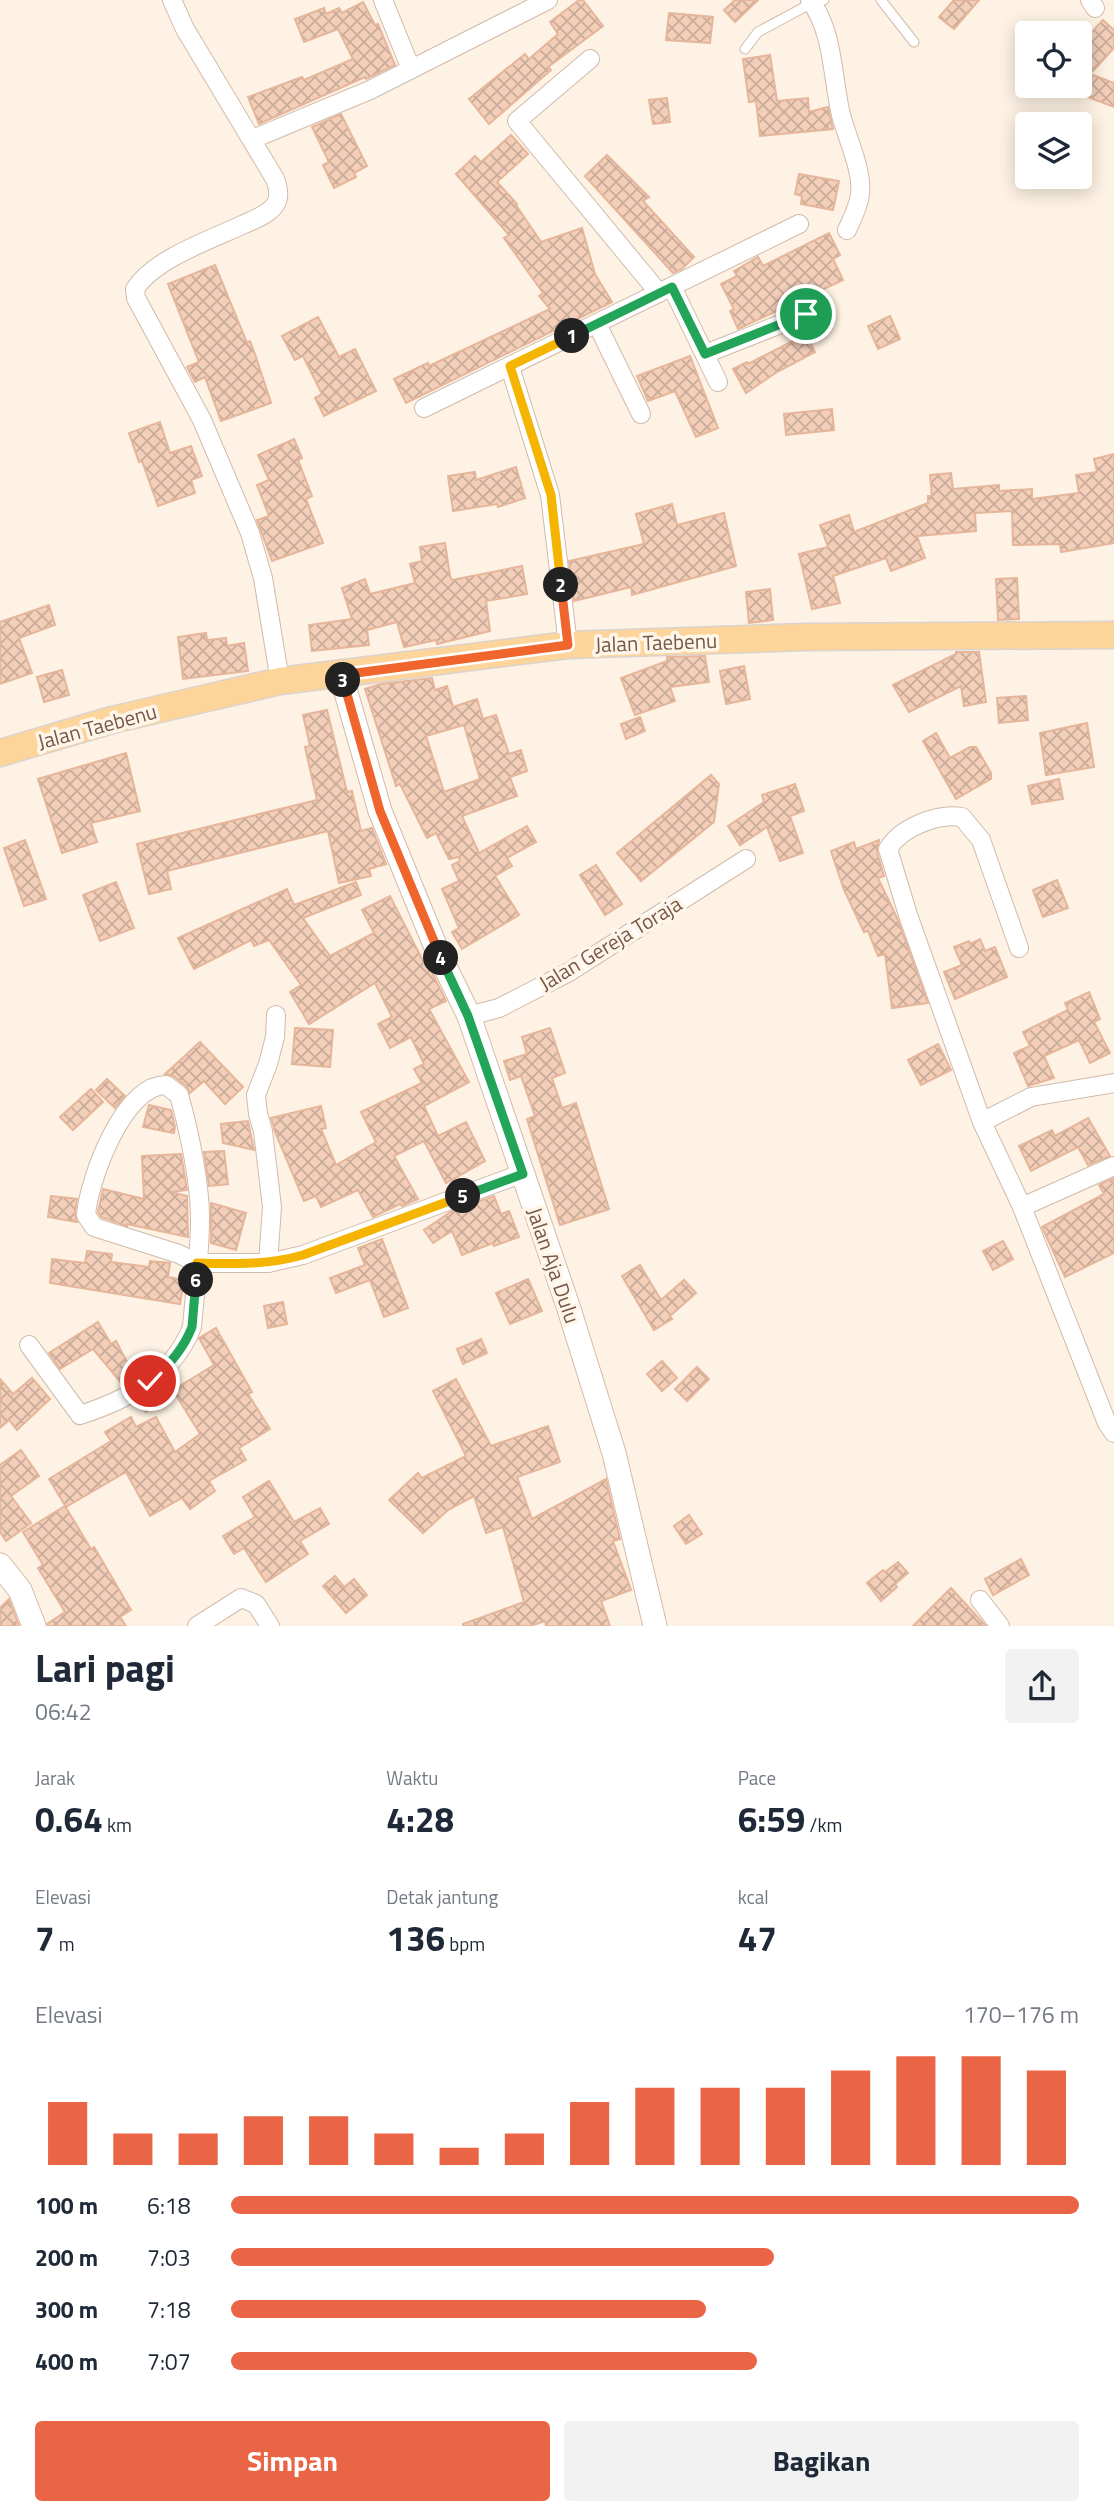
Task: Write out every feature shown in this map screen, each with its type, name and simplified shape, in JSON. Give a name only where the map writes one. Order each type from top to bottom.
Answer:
[{"type":"main road","name":"Jalan Taebenu","points":[[0,752],[112,720],[280,681],[568,645],[805,637],[1114,635]]},
{"type":"street","points":[[172,0],[185,29],[253,139],[278,188],[275,206],[262,215],[146,274],[135,289],[136,298],[202,420],[250,533],[263,578],[280,681]]},
{"type":"street","points":[[383,0],[411,69]]},
{"type":"street","points":[[253,139],[370,90],[548,0]]},
{"type":"street","points":[[815,1],[830,49],[841,113],[860,189],[860,197],[847,230]]},
{"type":"street","points":[[590,59],[517,121],[666,290],[705,354],[718,382]]},
{"type":"street","points":[[424,408],[799,224]]},
{"type":"street","points":[[705,354],[806,314]]},
{"type":"street","points":[[597,324],[641,414]]},
{"type":"street","points":[[510,366],[551,495],[568,645]]},
{"type":"street","name":"Jalan Aja Dulu","points":[[341,675],[380,811],[468,1016],[569,1309],[614,1453],[654,1626]]},
{"type":"street","points":[[1019,948],[981,840],[962,817],[949,814],[911,828],[895,838],[888,849],[908,915],[982,1122],[1023,1207],[1107,1423],[1114,1433]]},
{"type":"street","name":"Jalan Gereja Toraja","points":[[468,1016],[499,1008],[569,972],[746,859]]},
{"type":"street","points":[[268,1263],[272,1207],[264,1131],[258,1114],[256,1095],[275,1037],[276,1015]]},
{"type":"street","points":[[982,1122],[1031,1097],[1114,1083]]},
{"type":"street","points":[[29,1345],[80,1415],[111,1405],[150,1381],[179,1353],[192,1327],[197,1263],[200,1216],[183,1109],[179,1095],[173,1089],[166,1085],[150,1087],[135,1102],[113,1133],[103,1154],[86,1216],[94,1227],[179,1254],[197,1263],[268,1263],[303,1255],[523,1174]]},
{"type":"street","points":[[1023,1207],[1114,1166]]},
{"type":"street","points":[[0,1565],[20,1590],[34,1626]]},
{"type":"street","points":[[197,1626],[240,1598],[256,1604],[270,1626]]},
{"type":"street","points":[[980,1600],[1000,1626]]},
{"type":"lane","points":[[881,0],[914,42]]},
{"type":"lane","points":[[745,49],[758,32],[815,1]]},
{"type":"building","points":[[579,0],[583,0],[603,26],[548,67],[551,70],[489,124],[469,99],[525,54],[529,59],[558,34],[550,22]]},
{"type":"building","points":[[735,0],[758,0],[735,22],[724,10]]},
{"type":"building","points":[[954,0],[979,0],[954,29],[939,17]]},
{"type":"building","points":[[363,2],[375,25],[378,24],[395,65],[259,124],[248,97],[302,77],[304,80],[353,59],[338,29],[304,42],[295,19],[324,8],[326,14],[339,8],[342,13]]},
{"type":"building","points":[[669,13],[713,17],[710,43],[666,40]]},
{"type":"building","points":[[1103,20],[1114,30],[1114,48],[1093,71],[1092,70],[1092,32]]},
{"type":"building","points":[[770,55],[777,101],[808,98],[809,112],[828,107],[833,129],[760,136],[756,101],[749,102],[743,59]]},
{"type":"building","points":[[1093,75],[1114,83],[1114,107],[1090,98]]},
{"type":"building","points":[[667,98],[670,122],[653,124],[649,100]]},
{"type":"building","points":[[341,114],[367,166],[354,173],[356,177],[334,188],[323,165],[329,162],[312,127]]},
{"type":"building","points":[[511,135],[528,154],[497,182],[517,204],[541,242],[582,228],[595,274],[612,302],[406,403],[394,379],[428,363],[429,366],[550,309],[539,296],[543,293],[504,238],[509,235],[456,174],[475,156],[481,162]]},
{"type":"building","points":[[607,155],[649,197],[643,201],[694,257],[682,269],[673,273],[585,176]]},
{"type":"building","points":[[799,174],[839,181],[833,210],[801,204],[802,196],[795,194]]},
{"type":"building","points":[[829,233],[840,255],[833,259],[843,280],[738,329],[730,311],[734,309],[721,284],[737,276],[734,271],[758,257],[763,266]]},
{"type":"building","points":[[215,265],[247,343],[250,341],[271,403],[221,421],[205,377],[195,382],[187,367],[199,362],[168,284]]},
{"type":"building","points":[[890,316],[900,339],[878,349],[868,326]]},
{"type":"building","points":[[318,317],[339,357],[355,349],[376,391],[324,416],[315,398],[322,394],[303,356],[295,360],[282,336]]},
{"type":"building","points":[[806,334],[815,352],[777,372],[746,393],[733,369]]},
{"type":"building","points":[[690,356],[718,428],[696,437],[675,391],[648,401],[637,376]]},
{"type":"building","points":[[832,409],[834,430],[786,435],[784,414]]},
{"type":"building","points":[[160,422],[170,453],[191,446],[202,476],[191,480],[195,493],[158,506],[129,433]]},
{"type":"building","points":[[294,439],[302,458],[298,460],[312,496],[306,499],[323,543],[272,561],[257,520],[269,516],[257,485],[269,480],[258,455]]},
{"type":"building","points":[[1114,454],[1114,543],[1061,552],[1060,544],[1013,545],[1012,511],[975,513],[976,531],[917,536],[925,558],[891,571],[886,558],[833,576],[840,603],[812,609],[799,554],[828,547],[820,525],[849,515],[854,532],[928,503],[928,496],[932,496],[930,475],[951,473],[953,489],[999,485],[999,491],[1032,489],[1032,499],[1079,493],[1076,475],[1097,472],[1094,459]]},
{"type":"building","points":[[516,467],[525,498],[498,507],[497,504],[453,511],[448,476],[475,472],[476,480]]},
{"type":"building","points":[[672,504],[677,525],[724,513],[736,566],[632,595],[631,587],[574,601],[569,561],[644,544],[636,514]]},
{"type":"building","points":[[445,543],[452,580],[522,566],[527,594],[486,601],[490,631],[437,644],[436,640],[404,647],[397,622],[367,630],[369,645],[312,651],[309,625],[352,619],[342,588],[365,579],[370,594],[415,583],[410,564],[422,561],[420,547]]},
{"type":"building","points":[[1017,578],[1019,619],[998,620],[996,579]]},
{"type":"building","points":[[770,589],[773,620],[749,623],[746,592]]},
{"type":"building","points":[[49,605],[55,625],[19,638],[32,673],[0,684],[0,622]]},
{"type":"building","points":[[206,633],[207,640],[226,638],[227,646],[244,643],[248,671],[183,679],[178,637]]},
{"type":"building","points":[[956,652],[979,652],[986,702],[964,706],[961,686],[909,712],[893,685]]},
{"type":"building","points":[[705,656],[709,682],[670,687],[675,701],[635,715],[621,678],[667,661],[667,657]]},
{"type":"building","points":[[744,666],[750,699],[726,704],[720,671]]},
{"type":"building","points":[[62,670],[69,695],[44,702],[37,677]]},
{"type":"building","points":[[432,678],[435,690],[447,686],[453,707],[477,699],[483,719],[496,715],[509,754],[521,750],[527,771],[510,777],[517,796],[462,816],[479,853],[527,826],[536,842],[507,858],[512,866],[495,876],[519,915],[462,949],[452,932],[459,928],[442,889],[459,881],[452,865],[460,861],[459,857],[449,859],[436,833],[427,838],[400,784],[396,786],[365,689],[381,684]],"holes":[[[464,725],[480,779],[444,792],[426,736]]]},
{"type":"building","points":[[1026,696],[1028,720],[999,723],[997,698]]},
{"type":"building","points":[[327,710],[347,792],[352,791],[361,831],[372,828],[386,864],[369,869],[371,876],[339,883],[328,831],[167,871],[171,889],[149,894],[137,844],[317,800],[305,747],[310,746],[303,715]]},
{"type":"building","points":[[640,717],[645,731],[626,739],[621,724]]},
{"type":"building","points":[[1087,723],[1094,767],[1046,775],[1040,733]]},
{"type":"building","points":[[936,733],[950,758],[970,747],[976,747],[991,773],[991,779],[956,799],[923,741]]},
{"type":"building","points":[[126,753],[140,811],[91,823],[97,842],[62,853],[38,779]]},
{"type":"building","points":[[711,775],[719,784],[714,822],[641,881],[617,853]]},
{"type":"building","points":[[1059,779],[1063,799],[1032,804],[1028,786]]},
{"type":"building","points":[[795,784],[804,811],[790,816],[803,853],[780,861],[767,827],[740,845],[728,826],[764,802],[762,795]]},
{"type":"building","points":[[25,840],[46,899],[24,906],[4,848]]},
{"type":"building","points":[[879,840],[877,852],[884,876],[878,878],[898,920],[928,1003],[892,1008],[885,954],[878,956],[868,931],[864,932],[844,890],[831,851],[854,842],[856,849]]},
{"type":"building","points":[[596,865],[622,904],[605,915],[580,875]]},
{"type":"building","points":[[1057,880],[1068,908],[1043,917],[1033,890]]},
{"type":"building","points":[[116,882],[134,928],[100,941],[83,895]]},
{"type":"building","points":[[356,882],[361,895],[303,918],[330,956],[374,933],[362,910],[390,896],[446,1001],[429,1009],[469,1082],[424,1106],[438,1136],[466,1122],[485,1161],[446,1183],[424,1141],[394,1156],[418,1199],[373,1217],[358,1190],[321,1207],[316,1196],[304,1201],[271,1118],[321,1106],[326,1128],[321,1129],[336,1165],[376,1142],[361,1112],[422,1083],[414,1069],[424,1064],[411,1037],[390,1048],[378,1024],[392,1017],[375,983],[309,1024],[290,992],[301,985],[269,940],[254,946],[251,940],[194,969],[178,938],[287,889],[294,905]]},
{"type":"building","points":[[980,939],[985,951],[995,947],[1007,977],[955,999],[944,972],[962,965],[954,947]]},
{"type":"building","points":[[1089,992],[1100,1019],[1094,1022],[1110,1053],[1090,1063],[1079,1040],[1044,1056],[1054,1078],[1028,1086],[1014,1053],[1030,1046],[1023,1032],[1068,1010],[1065,1003]]},
{"type":"building","points":[[295,1028],[333,1030],[330,1067],[292,1064]]},
{"type":"building","points":[[550,1028],[565,1073],[552,1078],[562,1108],[576,1103],[609,1209],[560,1225],[527,1119],[535,1116],[521,1076],[510,1080],[504,1061],[527,1054],[522,1037]]},
{"type":"building","points":[[200,1042],[243,1087],[225,1104],[204,1081],[190,1093],[186,1086],[173,1076],[165,1074]]},
{"type":"building","points":[[938,1044],[951,1070],[921,1085],[908,1060]]},
{"type":"building","points":[[107,1079],[125,1096],[115,1108],[96,1090]]},
{"type":"building","points":[[91,1089],[103,1102],[73,1130],[60,1117]]},
{"type":"building","points":[[149,1105],[171,1110],[174,1133],[143,1127]]},
{"type":"building","points":[[1088,1118],[1110,1156],[1088,1165],[1078,1147],[1031,1171],[1019,1146],[1052,1130],[1055,1136]]},
{"type":"building","points":[[248,1121],[254,1150],[223,1143],[221,1124]]},
{"type":"building","points":[[224,1151],[228,1184],[209,1186],[204,1152]]},
{"type":"building","points":[[181,1154],[187,1190],[171,1192],[187,1196],[188,1237],[127,1226],[101,1217],[98,1212],[103,1189],[144,1199],[142,1156]]},
{"type":"building","points":[[1114,1178],[1114,1253],[1065,1277],[1042,1227],[1104,1194],[1099,1185]]},
{"type":"building","points":[[51,1196],[77,1199],[77,1222],[48,1217]]},
{"type":"building","points":[[494,1196],[501,1214],[509,1211],[519,1237],[494,1246],[493,1243],[462,1255],[452,1231],[433,1243],[424,1230],[452,1211]]},
{"type":"building","points":[[211,1203],[246,1213],[236,1250],[211,1243]]},
{"type":"building","points":[[382,1239],[408,1308],[384,1317],[370,1280],[336,1293],[330,1278],[365,1265],[358,1248]]},
{"type":"building","points":[[1003,1241],[1013,1259],[993,1270],[983,1251]]},
{"type":"building","points":[[87,1251],[112,1254],[111,1262],[149,1267],[150,1261],[170,1263],[168,1277],[184,1280],[180,1304],[50,1283],[52,1259],[85,1263]]},
{"type":"building","points":[[640,1265],[661,1300],[684,1280],[696,1293],[670,1316],[672,1319],[654,1330],[622,1276]]},
{"type":"building","points":[[528,1279],[542,1311],[510,1324],[496,1293]]},
{"type":"building","points":[[283,1302],[287,1324],[268,1328],[264,1306]]},
{"type":"building","points":[[98,1322],[111,1344],[116,1341],[135,1377],[123,1385],[93,1349],[60,1369],[49,1353]]},
{"type":"building","points":[[216,1328],[252,1392],[248,1394],[270,1429],[239,1448],[246,1460],[209,1481],[215,1491],[190,1509],[182,1498],[150,1516],[126,1472],[66,1507],[49,1479],[111,1441],[105,1432],[131,1417],[136,1427],[156,1417],[175,1452],[200,1434],[173,1390],[214,1365],[199,1338]]},
{"type":"building","points":[[481,1339],[487,1353],[463,1364],[457,1349]]},
{"type":"building","points":[[662,1361],[677,1378],[662,1391],[647,1374]]},
{"type":"building","points":[[697,1367],[709,1379],[687,1401],[675,1389]]},
{"type":"building","points":[[32,1378],[50,1399],[17,1430],[9,1420],[0,1428],[0,1379],[13,1394]]},
{"type":"building","points":[[456,1379],[491,1446],[548,1426],[560,1462],[517,1477],[532,1519],[606,1479],[620,1539],[613,1541],[631,1590],[601,1601],[610,1626],[546,1626],[545,1621],[530,1626],[463,1626],[524,1602],[503,1527],[486,1533],[474,1496],[448,1510],[423,1533],[389,1500],[418,1473],[422,1478],[466,1456],[433,1391]]},
{"type":"building","points":[[146,1398],[152,1408],[146,1412],[138,1403]]},
{"type":"building","points":[[21,1450],[39,1476],[11,1496],[31,1523],[6,1541],[0,1532],[0,1465]]},
{"type":"building","points":[[269,1481],[294,1522],[320,1508],[329,1524],[300,1541],[308,1554],[266,1582],[244,1548],[234,1554],[223,1536],[255,1517],[243,1497]]},
{"type":"building","points":[[65,1506],[91,1549],[94,1547],[131,1610],[120,1617],[126,1626],[48,1626],[47,1624],[65,1612],[38,1568],[43,1565],[23,1532]]},
{"type":"building","points":[[689,1515],[702,1534],[686,1544],[674,1526]]},
{"type":"building","points":[[1021,1559],[1029,1575],[993,1595],[985,1579]]},
{"type":"building","points":[[898,1562],[908,1573],[881,1601],[867,1583]]},
{"type":"building","points":[[335,1576],[344,1587],[354,1579],[367,1595],[346,1613],[323,1586]]},
{"type":"building","points":[[951,1588],[986,1626],[913,1626]]},
{"type":"building","points":[[9,1599],[19,1626],[0,1626],[0,1608]]},
{"type":"route","points":[[150,1381],[179,1353],[190,1334],[197,1263],[260,1264],[282,1261],[523,1174],[468,1016],[380,811],[341,675],[568,645],[551,495],[510,366],[672,287],[705,354],[806,314]]}]
